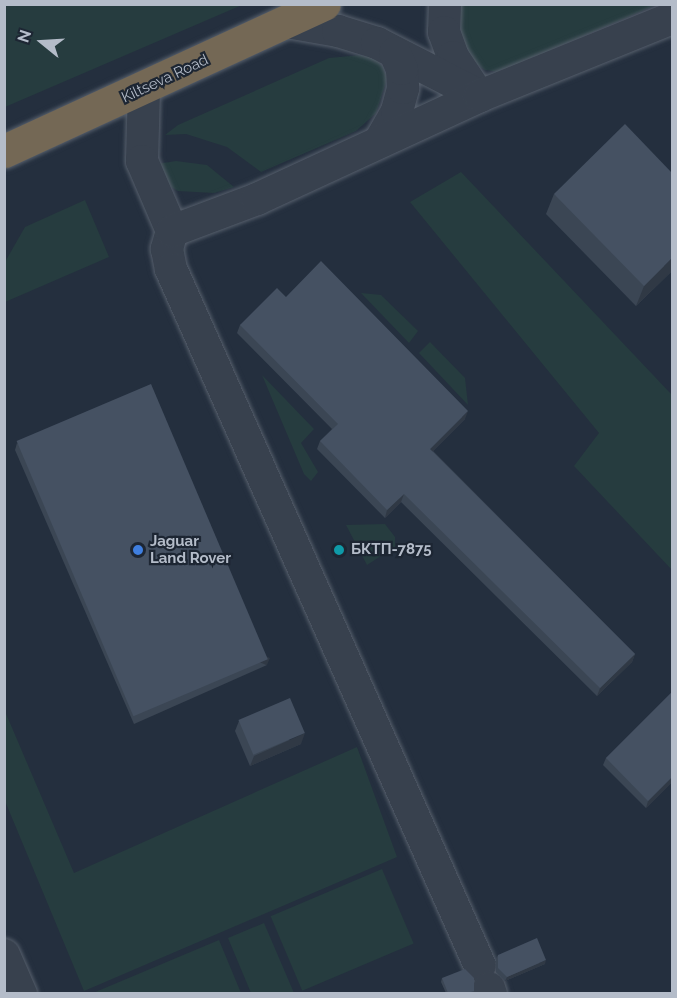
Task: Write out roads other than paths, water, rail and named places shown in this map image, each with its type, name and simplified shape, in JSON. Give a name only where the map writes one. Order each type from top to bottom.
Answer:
[{"type":"highway","name":"Kiltseva Road","points":[[4,151],[144,89],[324,4]]},
{"type":"street","points":[[445,4],[444,32],[453,57],[480,96]]},
{"type":"street","points":[[172,231],[257,199],[480,96],[672,18]]},
{"type":"street","points":[[287,22],[338,31],[395,53],[480,96]]},
{"type":"street","points":[[380,141],[397,111],[403,88],[402,69],[395,53]]},
{"type":"street","points":[[144,89],[142,161],[172,231],[167,249],[171,269],[487,982]]},
{"type":"street","points":[[4,954],[21,993]]},
{"type":"place","name":"Jaguar Land Rover","points":[[138,550]]},
{"type":"place","name":"БКТП-7875","points":[[339,550]]}]
